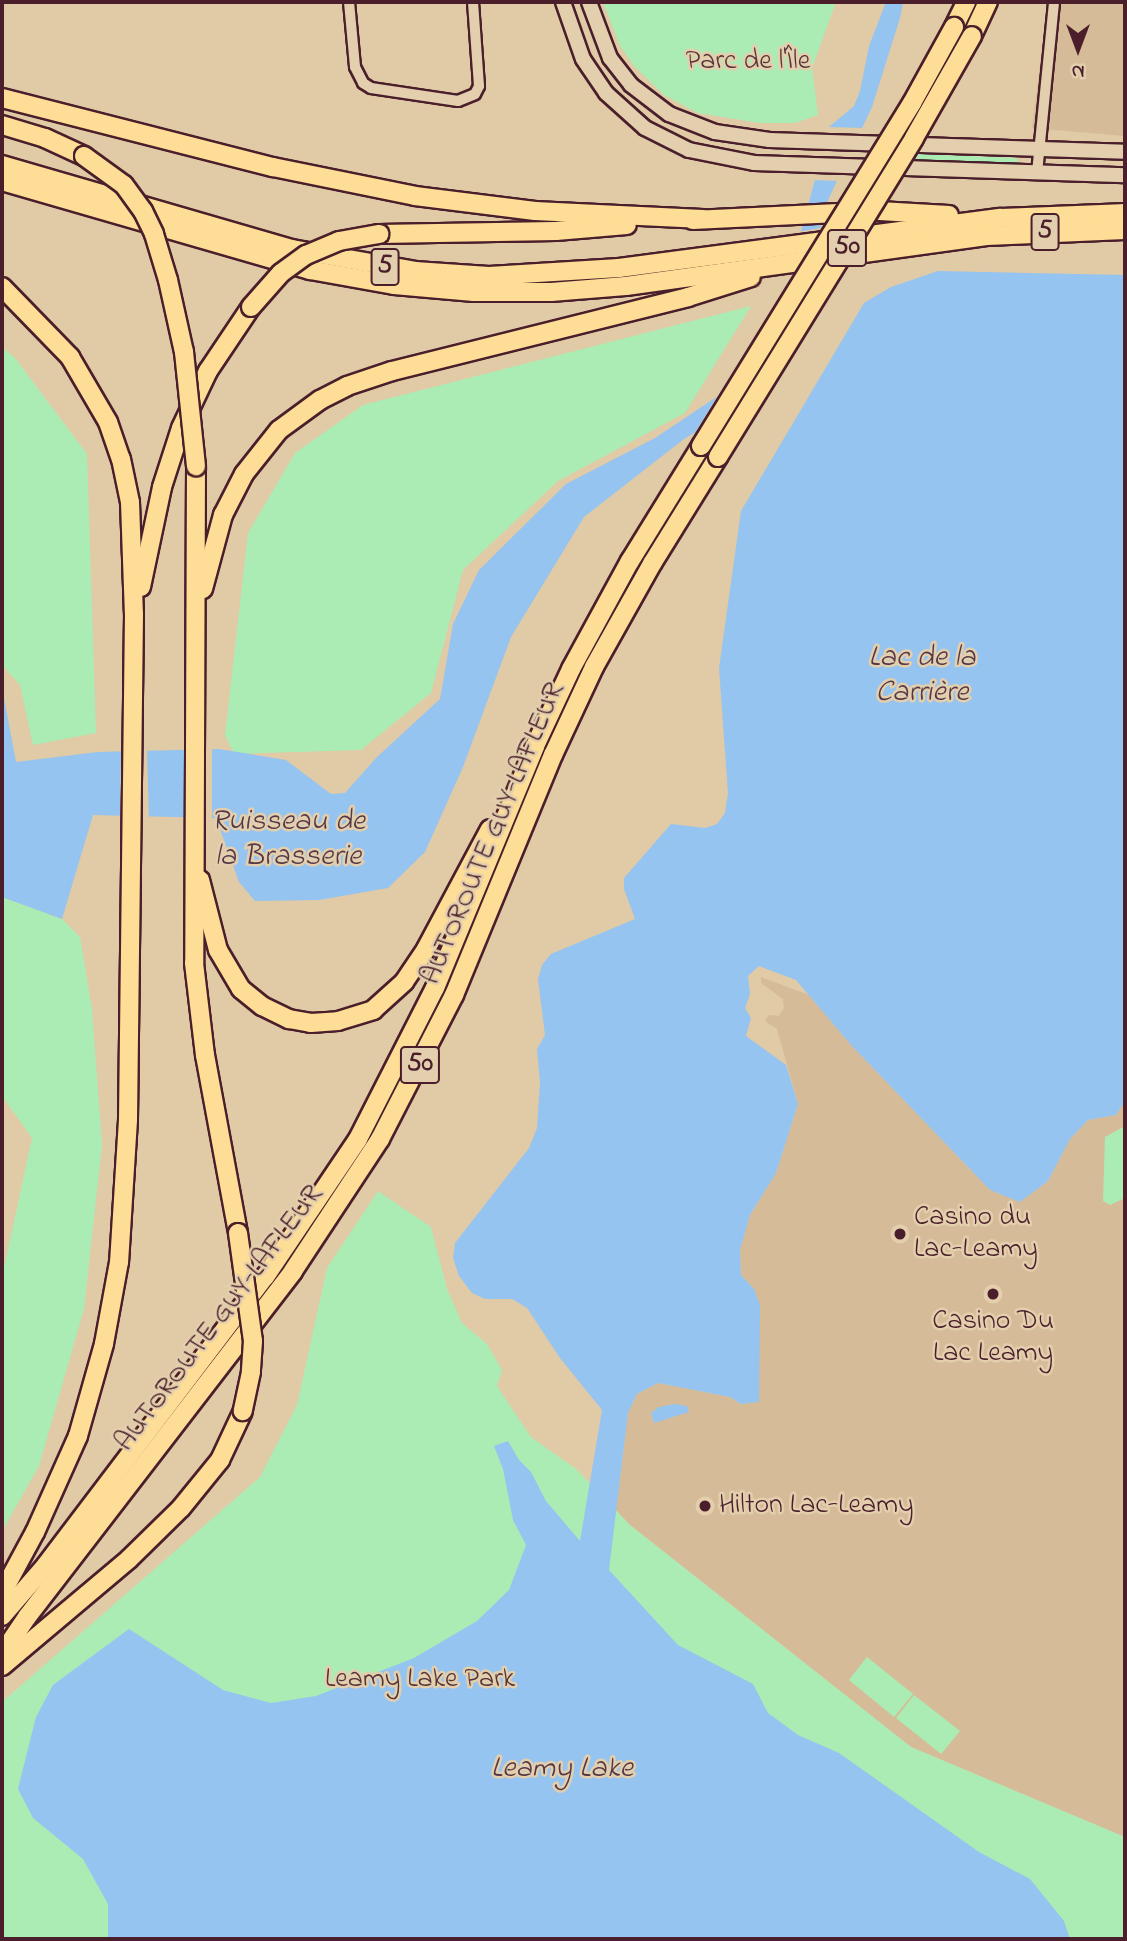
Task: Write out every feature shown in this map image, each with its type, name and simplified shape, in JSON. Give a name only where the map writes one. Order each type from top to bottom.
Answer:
[{"type":"highway","name":"AUTOROUTE GUY-LAFLEUR","points":[[2,1616],[46,1565],[269,1271],[345,1158],[388,1085],[435,988],[535,746],[600,613],[912,103],[965,2]]},
{"type":"highway","name":"AUTOROUTE GUY-LAFLEUR","points":[[2,1654],[27,1617],[293,1271],[373,1151],[447,1012],[557,747],[594,667],[653,562],[920,128],[988,2]]},
{"type":"highway","points":[[2,98],[273,167],[390,192],[535,211],[703,219]]},
{"type":"highway","points":[[2,125],[45,138],[84,156],[124,186],[143,211],[154,234],[184,352],[196,466],[194,963],[198,1008],[247,1281],[253,1341],[250,1380],[243,1411],[215,1468],[181,1508],[129,1559],[2,1666]]},
{"type":"highway","name":"5","points":[[2,165],[236,235],[331,258],[415,271],[489,276],[543,275],[655,264],[1001,218],[1125,213]]},
{"type":"highway","name":"5","points":[[2,181],[310,270],[437,290],[517,293],[589,289],[1004,234],[1125,230]]},
{"type":"highway","points":[[134,614],[162,487],[181,428],[212,365],[251,307],[281,273],[306,255],[339,241],[379,234],[556,231],[703,219],[852,213],[1001,218]]},
{"type":"highway","points":[[196,616],[223,515],[237,484],[271,438],[302,412],[348,386],[393,370],[688,297],[798,262]]},
{"type":"highway","points":[[2,287],[44,327],[70,357],[91,387],[119,453],[132,516],[134,614],[128,1143],[113,1305],[92,1391],[75,1443],[35,1532],[2,1593]]},
{"type":"highway","points":[[2,301],[44,327]]},
{"type":"highway","points":[[193,849],[215,943],[224,965],[241,989],[262,1006],[289,1019],[325,1023],[354,1018],[389,998],[417,964],[535,746]]},
{"type":"main road","points":[[563,2],[576,45],[591,74],[622,109],[645,128],[673,144],[708,156],[754,163],[1125,175]]},
{"type":"main road","points":[[589,2],[610,58],[631,85],[662,109],[715,132],[769,140],[1125,152]]},
{"type":"street","points":[[349,2],[355,67],[363,83],[371,88],[458,102],[475,94],[479,86],[473,2]]},
{"type":"street","points":[[1037,173],[1054,2]]},
{"type":"shaded area","points":[[1048,2],[1125,2],[1125,136],[1032,128]]},
{"type":"shaded area","points":[[761,977],[809,995],[851,1045],[990,1190],[1020,1202],[1048,1181],[1070,1139],[1088,1120],[1116,1115],[1125,1101],[1125,1837],[911,1747],[630,1525],[616,1510],[628,1413],[637,1394],[658,1383],[730,1397],[741,1404],[754,1289],[741,1275],[740,1250],[750,1215],[776,1173],[798,1104],[777,1029],[765,1021],[769,1015],[779,1016],[784,1008],[783,999],[761,983]]},
{"type":"green space","name":"Parc de l'Île","points":[[603,2],[836,2],[812,68],[818,115],[795,123],[759,123],[698,113],[664,95],[634,66],[620,46]]},
{"type":"green space","points":[[918,154],[1017,158],[1017,165],[915,160]]},
{"type":"green space","points":[[751,306],[685,413],[558,481],[463,570],[431,693],[361,750],[234,754],[225,735],[248,533],[295,453],[363,405]]},
{"type":"green space","points":[[2,347],[15,358],[87,454],[96,733],[33,745],[20,685],[2,665]]},
{"type":"green space","points":[[2,897],[62,919],[80,937],[92,1009],[102,1145],[84,1309],[39,1466],[2,1531],[2,1277],[32,1138],[2,1096]]},
{"type":"green space","points":[[1125,1126],[1125,1198],[1110,1205],[1103,1201],[1105,1137]]},
{"type":"green space","name":"Leamy Lake Park","points":[[378,1191],[431,1227],[447,1289],[462,1323],[487,1344],[502,1370],[497,1386],[531,1437],[576,1469],[630,1525],[911,1747],[1125,1837],[1125,1939],[2,1939],[2,1702],[260,1477],[297,1405],[327,1268]]},
{"type":"green space","points":[[867,1657],[913,1694],[894,1717],[849,1680]]},
{"type":"green space","points":[[914,1695],[960,1731],[941,1754],[896,1718]]},
{"type":"water","name":"Ruisseau de la Brasserie","points":[[886,2],[903,2],[900,18],[872,107],[828,200],[799,305],[728,413],[684,439],[584,517],[511,637],[463,767],[425,852],[388,888],[319,900],[255,901],[239,882],[216,818],[93,815],[62,919],[2,897],[2,687],[16,762],[98,752],[219,749],[286,760],[331,794],[345,793],[376,758],[440,699],[453,624],[479,570],[566,484],[655,438],[724,392],[785,291],[829,127],[854,106],[860,91],[869,46]]},
{"type":"water","name":"Lac de la Carrière","points":[[938,271],[1125,275],[1125,1101],[1116,1115],[1088,1120],[1070,1139],[1048,1181],[1020,1202],[990,1190],[851,1045],[796,980],[759,966],[748,976],[750,994],[745,1008],[751,1018],[746,1036],[786,1065],[798,1104],[776,1173],[750,1215],[740,1250],[741,1275],[754,1289],[760,1305],[759,1402],[741,1404],[730,1397],[658,1383],[637,1394],[628,1413],[609,1570],[678,1645],[753,1684],[768,1713],[798,1735],[839,1753],[979,1852],[1030,1879],[1064,1921],[1070,1939],[108,1939],[108,1904],[83,1859],[33,1818],[18,1789],[36,1717],[53,1685],[129,1629],[223,1690],[271,1703],[316,1696],[414,1658],[477,1621],[509,1590],[526,1545],[513,1520],[503,1469],[494,1446],[508,1441],[519,1460],[531,1472],[546,1501],[580,1541],[602,1410],[560,1358],[527,1308],[512,1299],[485,1299],[472,1293],[459,1276],[453,1258],[455,1243],[529,1148],[537,1128],[540,1082],[537,1049],[545,1035],[538,979],[542,965],[551,954],[635,919],[624,889],[624,878],[671,824],[705,828],[717,824],[725,813],[728,793],[719,668],[741,511],[864,303],[891,287]]},
{"type":"water","points":[[675,1404],[687,1406],[689,1412],[654,1423],[651,1413],[659,1407]]},
{"type":"pier","points":[[825,127],[866,128],[841,181],[811,180]]},
{"type":"pier","points":[[830,205],[802,306],[747,396],[731,416],[691,439],[721,390],[728,385],[788,282],[784,282],[797,232],[821,228]]},
{"type":"pier","points":[[186,746],[212,746],[212,821],[185,821]]},
{"type":"pier","points":[[147,747],[149,820],[120,819],[121,748]]},
{"type":"place","name":"Casino du Lac-Leamy","points":[[900,1234]]},
{"type":"place","name":"Casino Du Lac Leamy","points":[[993,1294]]},
{"type":"place","name":"Hilton Lac-Leamy","points":[[705,1506]]},
{"type":"water label","name":"Leamy Lake","points":[[562,1769]]}]
